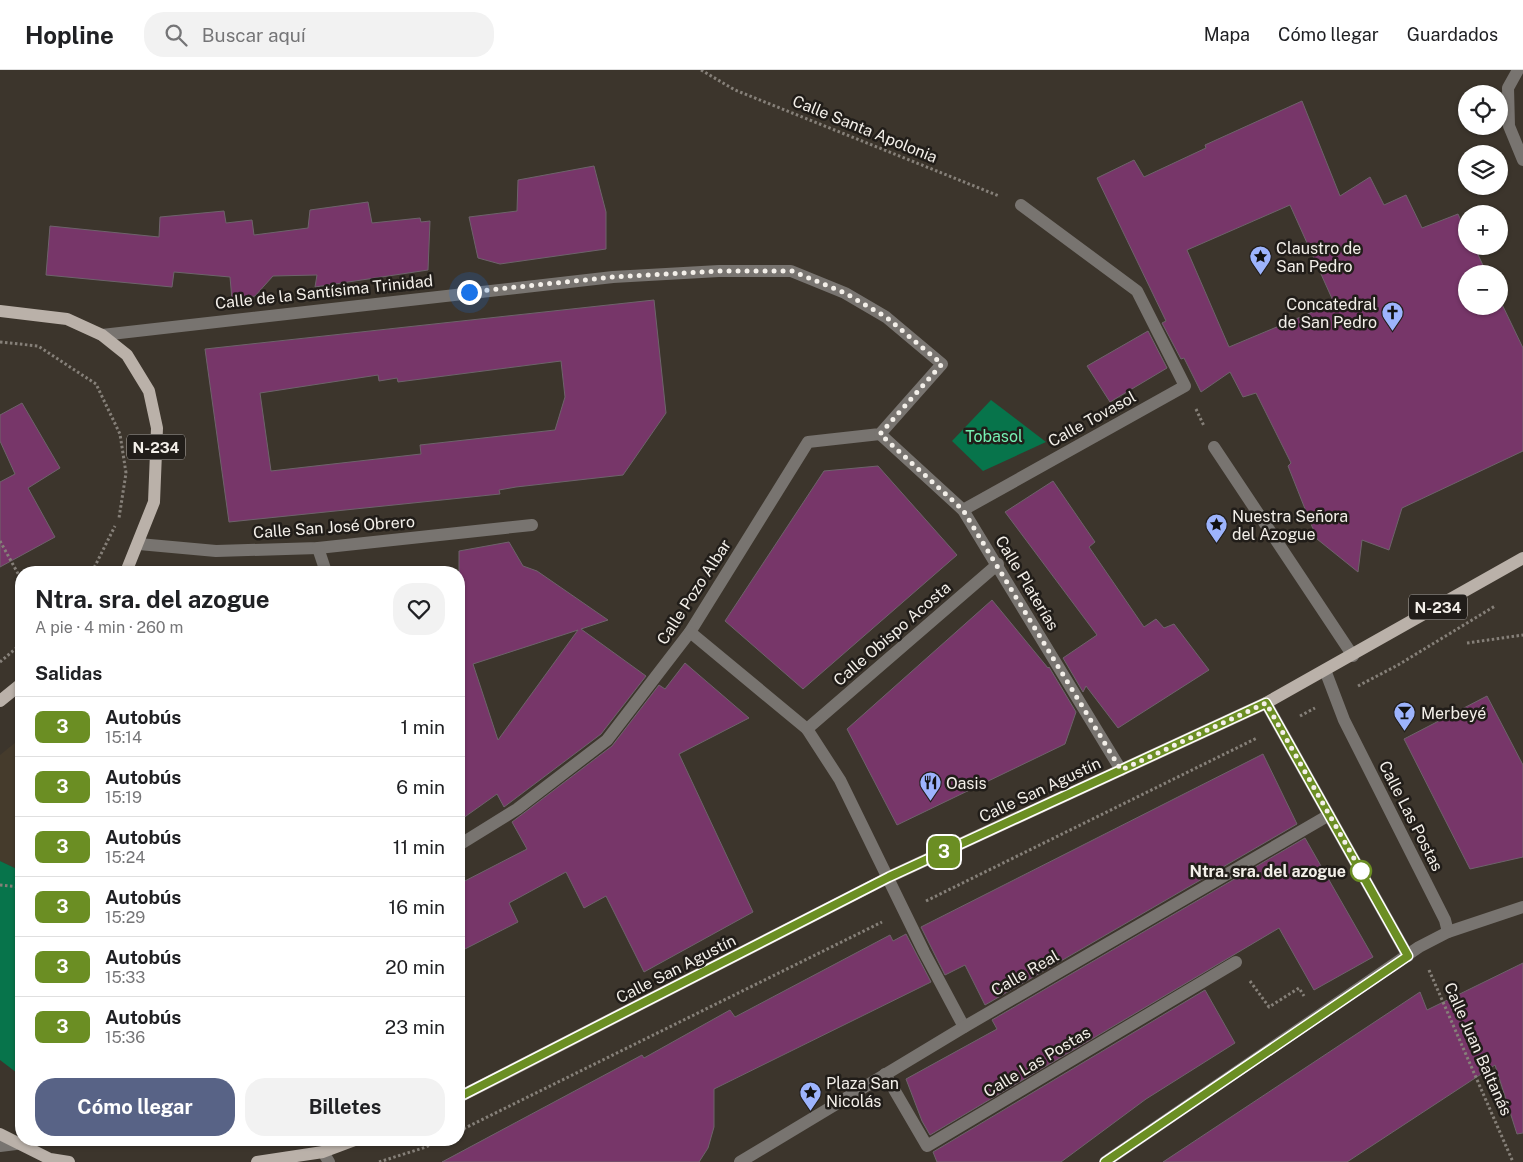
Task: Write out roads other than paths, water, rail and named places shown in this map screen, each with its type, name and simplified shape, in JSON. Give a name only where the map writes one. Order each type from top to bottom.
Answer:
[{"type":"main road","name":"N-234","points":[[0,311],[67,319],[102,335],[127,355],[149,391],[157,428],[154,502],[129,566]]},
{"type":"main road","name":"Calle San Agustín","points":[[465,1095],[889,877],[1266,703],[1353,656],[1523,558]]},
{"type":"main road","points":[[0,701],[15,689]]},
{"type":"main road","points":[[0,1134],[15,1143]]},
{"type":"main road","points":[[20,1146],[50,1160],[69,1162]]},
{"type":"main road","points":[[257,1162],[326,1157],[345,1146]]},
{"type":"street","points":[[1518,70],[1508,88],[1509,126],[1523,160]]},
{"type":"street","name":"Calle Tovasol","points":[[963,510],[1185,386],[1137,291],[1021,205]]},
{"type":"street","name":"Calle de la Santísima Trinidad","points":[[102,335],[613,277],[719,271],[792,271],[845,293],[886,317],[942,364],[880,434]]},
{"type":"street","name":"Calle Platerías","points":[[880,434],[963,510],[998,564],[1121,770]]},
{"type":"street","name":"Calle Pozo Albar","points":[[465,841],[517,809],[607,740],[690,632],[808,442],[880,434]]},
{"type":"street","points":[[1214,446],[1353,656]]},
{"type":"street","name":"Calle San José Obrero","points":[[138,544],[216,551],[318,548],[532,525]]},
{"type":"street","points":[[318,548],[324,566]]},
{"type":"street","name":"Calle Obispo Acosta","points":[[807,729],[998,564]]},
{"type":"street","points":[[690,632],[807,729],[840,780],[924,952],[964,1027]]},
{"type":"street","name":"Calle Las Postas","points":[[1325,670],[1344,720],[1445,920],[1448,932]]},
{"type":"street","points":[[1266,703],[1408,956]]},
{"type":"street","name":"Calle Real","points":[[740,1162],[964,1027],[1329,815]]},
{"type":"street","points":[[1105,1162],[1419,947],[1448,932],[1523,907]]},
{"type":"street","name":"Calle Las Postas","points":[[885,1074],[927,1146],[1236,962]]},
{"type":"street","points":[[0,1146],[15,1144]]},
{"type":"place","name":"Claustro de San Pedro","points":[[1260,276]]},
{"type":"place","name":"Concatedral de San Pedro","points":[[1393,332]]},
{"type":"place","name":"Nuestra Señora del Azogue","points":[[1216,544]]},
{"type":"place","name":"Merbeyé","points":[[1405,732]]},
{"type":"place","name":"Oasis","points":[[930,802]]},
{"type":"place","name":"Ntra. sra. del azogue","points":[[1361,871]]},
{"type":"place","name":"Plaza San Nicolás","points":[[810,1111]]},
{"type":"park label","name":"Tobasol","points":[[994,436]]}]
